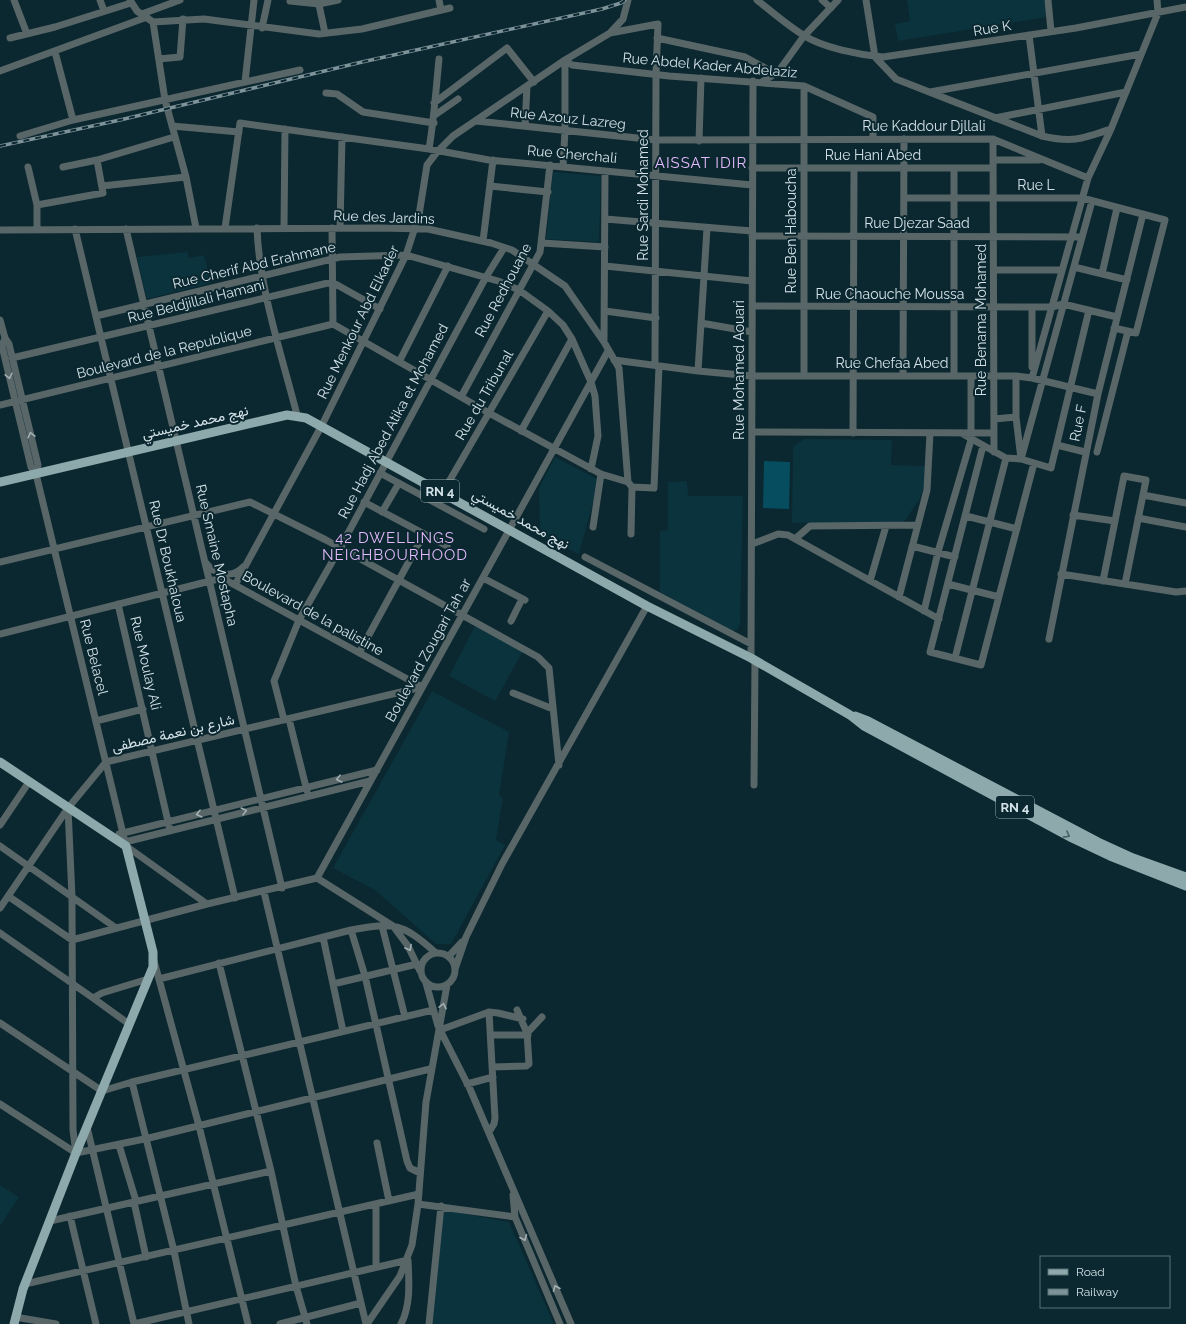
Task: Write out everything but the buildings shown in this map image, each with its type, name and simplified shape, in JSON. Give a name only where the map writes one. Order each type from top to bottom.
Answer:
[{"type":"main road","name":"نهج محمد خميستي","points":[[0,482],[287,415],[297,415],[322,425],[647,606],[753,659],[850,715]]},
{"type":"main road","name":"RN 4","points":[[850,715],[868,721],[1098,842],[1134,858],[1186,877]]},
{"type":"main road","name":"RN 4","points":[[850,715],[864,726],[1072,838],[1110,856],[1186,886]]},
{"type":"main road","points":[[0,762],[112,837],[126,844],[154,960],[148,979],[76,1153],[25,1284],[15,1321]]},
{"type":"street","points":[[14,0],[27,34]]},
{"type":"street","points":[[100,0],[104,11]]},
{"type":"street","points":[[0,71],[147,18],[180,0]]},
{"type":"street","points":[[245,82],[254,0]]},
{"type":"street","points":[[262,28],[268,0]]},
{"type":"street","points":[[290,1],[318,2],[338,0]]},
{"type":"street","points":[[438,0],[441,10]]},
{"type":"street","points":[[610,33],[623,19],[628,0]]},
{"type":"street","name":"Rue K","points":[[757,0],[804,36],[817,42],[875,57],[891,58],[1186,7]]},
{"type":"street","points":[[822,0],[831,8]]},
{"type":"street","points":[[762,82],[776,74],[792,55],[804,36],[838,0]]},
{"type":"street","points":[[866,0],[875,57],[896,79],[1042,136],[1063,141],[1084,139],[1111,130]]},
{"type":"street","points":[[1048,0],[1051,31]]},
{"type":"street","points":[[1032,378],[1088,178],[1111,130],[1158,12],[1157,0]]},
{"type":"street","points":[[10,38],[104,11],[131,1],[147,18],[159,59],[165,100],[186,177],[196,228]]},
{"type":"street","points":[[318,2],[325,34]]},
{"type":"street","points":[[147,18],[204,19],[262,28],[325,34],[362,29],[450,8]]},
{"type":"street","points":[[159,59],[180,57],[183,19]]},
{"type":"street","name":"Rue Sardi Mohamed","points":[[610,33],[658,24],[656,74],[657,366],[654,488],[630,484]]},
{"type":"street","name":"Rue Menkour Abd Elkader","points":[[235,585],[322,425],[406,255],[415,230],[427,165],[437,152],[453,136],[565,60],[610,33]]},
{"type":"street","points":[[1029,35],[1042,136]]},
{"type":"street","points":[[657,38],[745,57],[776,74]]},
{"type":"street","points":[[434,103],[507,48],[534,82]]},
{"type":"street","points":[[55,52],[73,120]]},
{"type":"street","points":[[930,92],[1141,54]]},
{"type":"street","points":[[429,149],[434,119],[434,103],[439,58]]},
{"type":"street","points":[[563,167],[565,130],[565,60]]},
{"type":"street","name":"Rue Abdel Kader Abdelaziz","points":[[565,60],[572,65],[656,74],[804,86],[873,117],[873,139]]},
{"type":"street","points":[[20,136],[73,120],[300,70]]},
{"type":"street","points":[[700,141],[701,78]]},
{"type":"street","name":"Rue Mohamed Aouari","points":[[753,81],[751,644],[753,659],[754,785]]},
{"type":"street","points":[[524,126],[527,86]]},
{"type":"street","name":"Rue Ben Haboucha","points":[[804,86],[804,376]]},
{"type":"street","points":[[995,118],[1126,92]]},
{"type":"street","points":[[326,93],[336,94],[363,112],[434,119],[458,99]]},
{"type":"street","name":"Rue Azouz Lazreg","points":[[476,121],[656,140],[700,141],[752,139]]},
{"type":"street","name":"Rue Cherchali","points":[[239,132],[240,123],[429,149],[437,152],[493,160],[752,185]]},
{"type":"street","points":[[172,126],[239,132],[225,228]]},
{"type":"street","points":[[284,228],[285,129]]},
{"type":"street","points":[[63,167],[97,160],[174,137]]},
{"type":"street","points":[[342,137],[336,228],[332,259],[333,324],[430,380],[591,469],[630,484]]},
{"type":"street","name":"Rue Kaddour Djllali","points":[[752,139],[993,140],[1088,178]]},
{"type":"street","points":[[903,376],[904,139]]},
{"type":"street","name":"Rue Benama Mohamed","points":[[993,140],[994,452]]},
{"type":"street","points":[[37,205],[103,193],[97,160]]},
{"type":"street","points":[[483,241],[493,160]]},
{"type":"street","points":[[994,160],[1046,160]]},
{"type":"street","name":"Rue Redhouane","points":[[461,397],[534,265],[542,244],[550,165]]},
{"type":"street","points":[[28,167],[37,205],[37,229]]},
{"type":"street","name":"Rue Hani Abed","points":[[752,168],[994,168]]},
{"type":"street","points":[[853,433],[854,168]]},
{"type":"street","points":[[954,168],[954,376]]},
{"type":"street","points":[[604,342],[606,171]]},
{"type":"street","points":[[102,186],[186,177]]},
{"type":"street","points":[[490,186],[548,192]]},
{"type":"street","name":"Rue L","points":[[904,198],[1082,198],[1165,220],[1136,333],[1128,331]]},
{"type":"street","points":[[1021,459],[1092,201]]},
{"type":"street","points":[[1102,274],[1117,208]]},
{"type":"street","name":"Rue F","points":[[1049,639],[1085,452],[1143,214]]},
{"type":"street","name":"Rue Djezar Saad","points":[[605,219],[707,228],[752,234],[804,236],[1082,237]]},
{"type":"street","name":"Rue des Jardins","points":[[0,230],[196,228],[428,229],[483,241],[512,250],[565,286],[604,342],[619,368],[630,484],[630,534]]},
{"type":"street","points":[[257,228],[258,251],[263,276],[297,415]]},
{"type":"street","points":[[698,371],[707,228]]},
{"type":"street","name":"Rue Dr Boukhaloua","points":[[75,229],[235,898]]},
{"type":"street","name":"Rue Smaine Mostapha","points":[[126,229],[282,888]]},
{"type":"street","points":[[542,244],[605,247]]},
{"type":"street","name":"Rue Hadj Abed Atika et Mohamed","points":[[308,796],[274,681],[299,620],[340,548],[486,277],[504,248]]},
{"type":"street","name":"Rue Cherif Abd Erahmane","points":[[96,316],[332,259],[406,255],[486,277],[519,290],[563,325],[572,338],[591,382],[595,396],[598,436],[591,469]]},
{"type":"street","points":[[399,362],[448,266]]},
{"type":"street","points":[[605,266],[752,281]]},
{"type":"street","points":[[994,270],[1073,269],[1127,280]]},
{"type":"street","points":[[332,282],[380,309]]},
{"type":"street","name":"Rue Beldjillali Hamani","points":[[12,358],[332,282]]},
{"type":"street","points":[[1063,304],[1117,317]]},
{"type":"street","name":"Rue Chaouche Moussa","points":[[752,306],[1052,307],[1063,304]]},
{"type":"street","points":[[1032,307],[1032,378]]},
{"type":"street","points":[[752,432],[961,433],[971,437],[983,446],[1006,458],[1021,459],[1051,468],[1089,310]]},
{"type":"street","points":[[605,311],[656,318]]},
{"type":"street","name":"Rue du Tribunal","points":[[442,492],[548,312]]},
{"type":"street","points":[[0,320],[2,346],[19,400]]},
{"type":"street","points":[[701,323],[752,332]]},
{"type":"street","name":"Boulevard de la Republique","points":[[0,405],[110,377],[333,324]]},
{"type":"street","points":[[1097,452],[1128,331],[1114,328]]},
{"type":"street","points":[[521,431],[572,338]]},
{"type":"street","points":[[2,339],[9,344],[19,400]]},
{"type":"street","name":"Boulevard Zougari Tah ar","points":[[317,878],[608,351]]},
{"type":"street","name":"Rue Chefaa Abed","points":[[614,360],[698,371],[752,376],[1016,376],[1042,380],[1098,394]]},
{"type":"street","points":[[924,611],[938,552],[971,437],[971,376]]},
{"type":"street","points":[[1016,376],[1016,417],[1021,459]]},
{"type":"street","name":"Rue Belacel","points":[[19,400],[38,465],[36,474],[126,844]]},
{"type":"street","points":[[994,419],[1016,417]]},
{"type":"street","points":[[900,597],[917,524],[927,490],[930,433]]},
{"type":"street","points":[[971,437],[994,433]]},
{"type":"street","points":[[1057,444],[1085,452]]},
{"type":"street","points":[[983,446],[930,652],[982,665],[1034,463]]},
{"type":"street","points":[[955,658],[1006,458]]},
{"type":"street","points":[[380,473],[484,529]]},
{"type":"street","points":[[593,527],[601,474]]},
{"type":"street","points":[[1103,581],[1124,476],[1146,480],[1125,584]]},
{"type":"street","points":[[382,512],[399,483]]},
{"type":"street","points":[[1143,495],[1186,503]]},
{"type":"street","points":[[0,562],[250,502],[400,580],[538,657],[548,668],[559,765]]},
{"type":"street","points":[[364,502],[447,546]]},
{"type":"street","points":[[1073,515],[1115,522]]},
{"type":"street","points":[[966,516],[1017,529]]},
{"type":"street","points":[[1138,518],[1186,527]]},
{"type":"street","points":[[795,539],[810,526],[886,526],[917,524]]},
{"type":"street","points":[[870,581],[886,526]]},
{"type":"street","points":[[359,653],[424,534]]},
{"type":"street","points":[[752,544],[778,534],[788,535],[939,619]]},
{"type":"street","points":[[912,546],[955,557]]},
{"type":"street","points":[[585,557],[751,644]]},
{"type":"street","points":[[204,562],[217,573],[225,575],[233,574],[241,569],[246,563]]},
{"type":"street","points":[[1061,574],[1176,592],[1186,591]]},
{"type":"street","name":"Boulevard de la palistine","points":[[0,634],[222,578],[422,688]]},
{"type":"street","points":[[483,578],[523,600],[511,620]]},
{"type":"street","points":[[948,584],[999,597]]},
{"type":"street","name":"Rue Moulay Ali","points":[[118,604],[154,751],[170,830]]},
{"type":"street","points":[[367,1324],[396,1284],[408,1260],[413,1240],[419,1194],[424,1118],[430,1069],[447,985],[453,979],[466,937],[502,864],[647,606]]},
{"type":"street","name":"شارع بن نعمة مصطفى","points":[[0,908],[68,808],[106,762],[422,688]]},
{"type":"street","points":[[513,693],[553,709]]},
{"type":"street","points":[[96,721],[144,709]]},
{"type":"street","points":[[112,837],[261,798],[377,770]]},
{"type":"street","points":[[126,844],[170,830],[216,818],[370,781]]},
{"type":"street","points":[[0,825],[29,782]]},
{"type":"street","points":[[68,808],[72,897],[73,1130],[76,1153]]},
{"type":"street","points":[[126,844],[207,904]]},
{"type":"street","points":[[0,846],[116,928]]},
{"type":"street","points":[[8,896],[72,940],[207,904],[282,888],[317,878],[393,926],[413,933],[436,953],[449,956],[455,969]]},
{"type":"street","points":[[264,892],[339,1213],[367,1324]]},
{"type":"street","points":[[382,926],[405,1017]]},
{"type":"street","points":[[160,979],[351,930],[393,926]]},
{"type":"street","points":[[393,926],[408,946],[426,983],[439,1028],[489,1132],[571,1324]]},
{"type":"street","points":[[351,930],[365,976],[408,1164],[413,1170],[420,1173]]},
{"type":"street","points":[[0,933],[129,1024]]},
{"type":"street","points":[[323,937],[343,1030]]},
{"type":"street","points":[[449,956],[466,937]]},
{"type":"street","points":[[333,984],[394,970],[419,968],[426,957],[436,953]]},
{"type":"street","points":[[154,960],[199,1126],[248,1324]]},
{"type":"street","points":[[219,963],[271,1171],[296,1286],[306,1321]]},
{"type":"street","points":[[93,998],[102,993],[148,979]]},
{"type":"street","points":[[426,983],[436,987],[447,985]]},
{"type":"street","points":[[0,1023],[102,1091],[132,1082],[300,1042],[343,1030],[376,1024],[433,1010]]},
{"type":"street","points":[[492,1067],[528,1065],[527,1034],[523,1019],[517,1010]]},
{"type":"street","points":[[439,1028],[488,1012],[523,1019]]},
{"type":"street","points":[[488,1012],[491,1035],[495,1121],[489,1132]]},
{"type":"street","points":[[491,1035],[527,1034],[542,1017]]},
{"type":"street","points":[[0,1104],[76,1153],[199,1126],[430,1069]]},
{"type":"street","points":[[467,1084],[493,1076]]},
{"type":"street","points":[[132,1082],[174,1251],[189,1324]]},
{"type":"street","points":[[87,1127],[134,1324],[408,1260]]},
{"type":"street","points":[[377,1143],[389,1201]]},
{"type":"street","points":[[119,1144],[135,1202],[146,1257]]},
{"type":"street","points":[[50,1221],[271,1171]]},
{"type":"street","points":[[512,1187],[515,1217],[560,1324]]},
{"type":"street","points":[[25,1284],[83,1272],[419,1194]]},
{"type":"street","points":[[376,1204],[376,1267]]},
{"type":"street","points":[[418,1204],[515,1217]]},
{"type":"street","points":[[429,1324],[441,1206]]},
{"type":"street","points":[[70,1216],[96,1324]]},
{"type":"street","points":[[404,1324],[409,1281],[408,1260]]},
{"type":"street","points":[[280,1324],[306,1321],[361,1303]]},
{"type":"street","points":[[401,1324],[406,1313]]},
{"type":"street","points":[[15,1321],[56,1324]]},
{"type":"shaded area","points":[[907,0],[1044,0],[1047,17],[898,41],[895,24],[910,21]]},
{"type":"shaded area","points":[[553,172],[601,176],[599,242],[546,239]]},
{"type":"shaded area","points":[[187,252],[189,258],[204,255],[211,283],[147,299],[137,257]]},
{"type":"shaded area","points":[[804,439],[892,440],[891,465],[925,466],[924,489],[919,500],[904,522],[792,523],[793,447]]},
{"type":"shaded area","points":[[555,457],[599,480],[579,554],[540,535],[539,488]]},
{"type":"shaded area","points":[[764,461],[790,462],[789,509],[763,508]]},
{"type":"shaded area","points":[[687,481],[688,496],[743,496],[740,624],[738,629],[733,631],[660,592],[660,531],[668,530],[668,482]]},
{"type":"shaded area","points":[[475,626],[523,651],[495,701],[449,676]]},
{"type":"shaded area","points":[[432,691],[509,732],[499,795],[503,798],[496,840],[505,845],[451,944],[436,944],[375,890],[333,868]]},
{"type":"shaded area","points":[[0,1185],[19,1197],[0,1226]]},
{"type":"shaded area","points":[[443,1210],[509,1222],[554,1324],[430,1324]]},
{"type":"railway","points":[[0,146],[120,120],[362,62],[602,9],[621,3],[625,0]]},
{"type":"district","name":"AISSAT IDIR","points":[[701,163]]},
{"type":"district","name":"42 DWELLINGS NEIGHBOURHOOD","points":[[395,546]]}]
